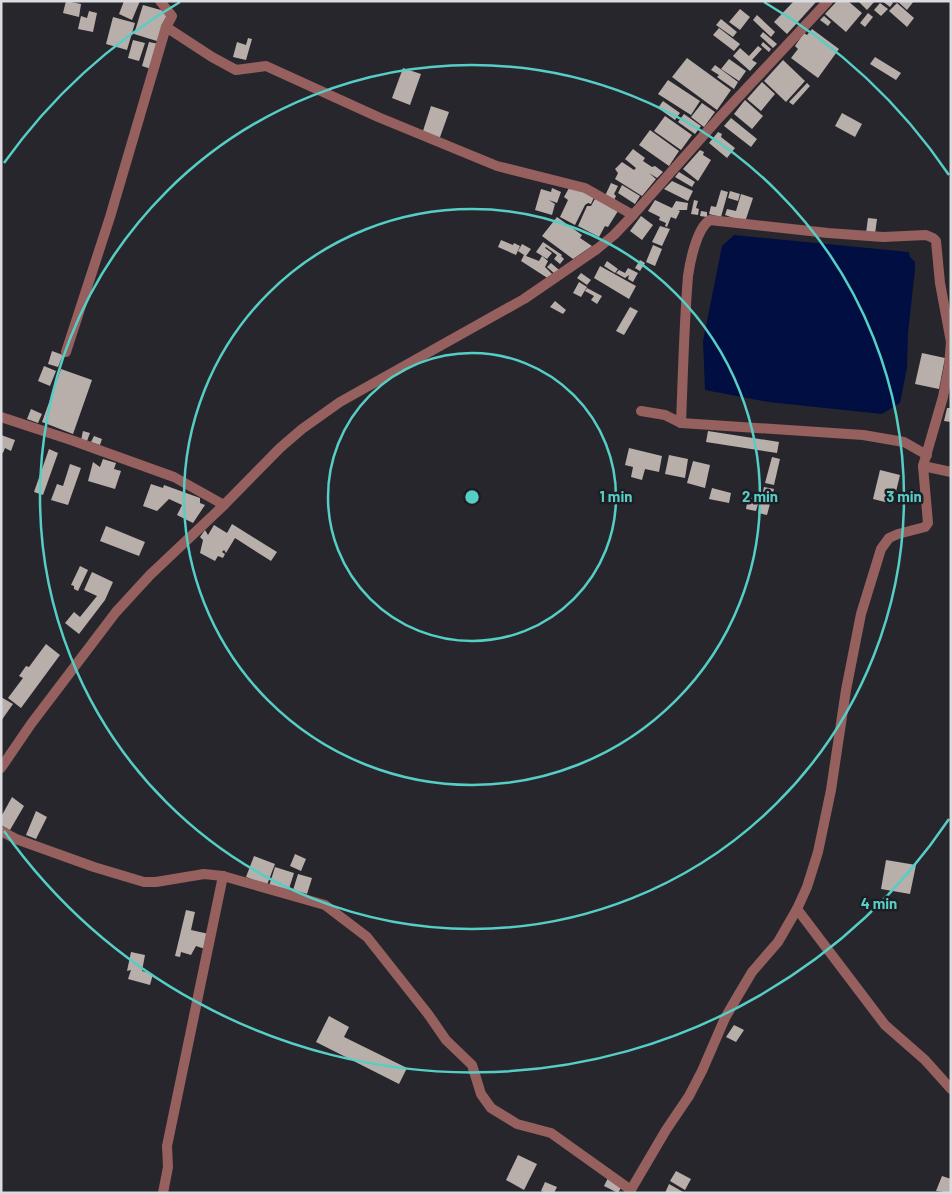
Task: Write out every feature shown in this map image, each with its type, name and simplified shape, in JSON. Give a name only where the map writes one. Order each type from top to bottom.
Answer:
[{"type":"street","points":[[66,352],[110,218],[166,27],[172,16],[160,1]]},
{"type":"street","points":[[1,768],[31,724],[116,612],[150,575],[224,505],[280,448],[313,420],[340,402],[524,300],[597,249],[633,215],[712,126],[828,1]]},
{"type":"street","points":[[166,27],[236,70],[266,66],[378,117],[497,166],[585,188],[633,215]]},
{"type":"street","points":[[1,831],[16,839],[94,867],[144,882],[156,882],[204,874],[222,876],[326,905],[367,937],[446,1040],[472,1065],[482,1094],[491,1108],[516,1124],[551,1132],[630,1192],[666,1130],[689,1096],[736,998],[752,972],[778,942],[807,887],[818,852],[831,790],[861,614],[881,548],[889,538],[925,527],[928,523],[923,466],[950,366],[951,342],[940,283],[936,241],[926,235],[883,237],[710,220],[707,222],[702,228],[694,247],[688,275],[681,423]]},
{"type":"street","points":[[641,412],[665,415],[681,423],[863,435],[904,442],[927,455]]},
{"type":"street","points":[[1,417],[174,477],[224,505]]},
{"type":"street","points":[[923,466],[951,472]]},
{"type":"street","points":[[163,1193],[168,1167],[167,1146],[222,876]]},
{"type":"street","points":[[797,909],[886,1025],[925,1060],[951,1090]]},
{"type":"shaded area","points":[[734,235],[909,252],[910,257],[915,262],[915,269],[908,333],[907,368],[900,403],[882,414],[768,402],[705,390],[703,341],[722,246]]},
{"type":"building","points":[[66,1],[81,4],[79,17],[63,13]]},
{"type":"building","points":[[124,1],[140,1],[132,20],[119,14]]},
{"type":"building","points":[[794,1],[816,2],[787,34],[774,22]]},
{"type":"building","points":[[837,1],[848,1],[862,13],[846,32],[825,14]]},
{"type":"building","points":[[858,1],[875,1],[867,10]]},
{"type":"building","points":[[882,1],[891,1],[893,3],[890,7]]},
{"type":"building","points":[[897,1],[914,1],[907,10]]},
{"type":"building","points":[[880,3],[888,9],[881,16],[874,10]]},
{"type":"building","points":[[897,3],[914,18],[907,27],[889,11]]},
{"type":"building","points":[[143,5],[168,12],[160,42],[134,34]]},
{"type":"building","points":[[740,9],[750,17],[740,30],[729,22]]},
{"type":"building","points":[[89,11],[97,13],[93,32],[78,29],[81,16],[87,18]]},
{"type":"building","points":[[868,13],[873,17],[865,27],[860,23]]},
{"type":"building","points":[[757,15],[775,32],[771,37],[753,20]]},
{"type":"building","points":[[824,16],[831,22],[828,26],[820,20]]},
{"type":"building","points":[[113,17],[135,23],[127,50],[106,44]]},
{"type":"building","points":[[721,19],[737,32],[733,37],[716,25]]},
{"type":"building","points":[[719,28],[740,44],[734,51],[713,35]]},
{"type":"building","points":[[812,29],[839,49],[818,78],[791,58],[798,49],[795,46],[804,33],[807,35]]},
{"type":"building","points":[[763,32],[777,44],[773,48],[760,36]]},
{"type":"building","points":[[248,38],[252,39],[246,60],[233,57],[237,42],[246,45]]},
{"type":"building","points":[[133,40],[145,43],[139,61],[128,58]]},
{"type":"building","points":[[149,42],[159,44],[151,69],[142,66]]},
{"type":"building","points":[[763,42],[771,49],[769,52],[761,45]]},
{"type":"building","points":[[758,46],[762,49],[752,60],[757,63],[750,71],[733,56],[740,48],[749,56]]},
{"type":"building","points":[[875,57],[901,73],[896,80],[870,64]]},
{"type":"building","points":[[687,58],[731,90],[717,110],[672,77]]},
{"type":"building","points":[[729,59],[746,71],[739,81],[721,69]]},
{"type":"building","points":[[783,60],[805,81],[786,102],[764,81]]},
{"type":"building","points":[[715,65],[738,82],[734,89],[717,77],[719,75],[711,70]]},
{"type":"building","points":[[403,68],[421,74],[410,105],[392,98]]},
{"type":"building","points":[[668,80],[700,101],[691,115],[658,94]]},
{"type":"building","points":[[762,82],[775,94],[761,111],[747,99]]},
{"type":"building","points":[[807,83],[810,86],[793,105],[789,102]]},
{"type":"building","points":[[745,100],[763,116],[752,129],[734,114]]},
{"type":"building","points":[[663,101],[680,113],[675,120],[658,108]]},
{"type":"building","points":[[702,103],[715,112],[704,127],[691,117]]},
{"type":"building","points":[[431,106],[449,112],[439,140],[422,134]]},
{"type":"building","points":[[842,113],[862,124],[855,137],[835,126]]},
{"type":"building","points":[[684,114],[701,126],[695,134],[678,122]]},
{"type":"building","points":[[665,116],[692,135],[681,150],[654,131]]},
{"type":"building","points":[[731,118],[757,139],[751,147],[724,126]]},
{"type":"building","points":[[650,130],[679,151],[669,166],[639,145]]},
{"type":"building","points":[[718,132],[722,134],[721,137],[735,148],[727,158],[709,143]]},
{"type":"building","points":[[633,149],[645,158],[643,161],[663,172],[657,178],[649,173],[656,179],[642,196],[615,179],[618,173],[615,169],[622,162],[634,170],[636,168],[625,159]]},
{"type":"building","points":[[700,150],[704,152],[703,155],[711,160],[698,181],[683,169]]},
{"type":"building","points":[[679,172],[695,182],[692,187],[675,177]]},
{"type":"building","points":[[672,181],[693,191],[688,201],[664,189]]},
{"type":"building","points":[[611,183],[618,186],[613,202],[604,198]]},
{"type":"building","points":[[622,185],[640,196],[635,204],[618,193]]},
{"type":"building","points":[[552,188],[561,192],[557,203],[549,200],[555,204],[552,215],[535,210],[541,189],[551,192]]},
{"type":"building","points":[[569,188],[595,195],[591,204],[585,205],[575,225],[560,217],[568,200],[564,197]]},
{"type":"building","points":[[721,190],[728,192],[721,217],[709,214],[711,206],[716,207]]},
{"type":"building","points":[[730,191],[740,194],[738,201],[728,198]]},
{"type":"building","points":[[741,194],[753,198],[745,222],[725,215],[727,209],[736,211]]},
{"type":"building","points":[[596,197],[618,211],[608,227],[605,226],[599,237],[578,226],[587,206],[591,206]]},
{"type":"building","points":[[655,200],[672,208],[676,201],[688,203],[687,210],[678,210],[680,211],[676,219],[671,217],[667,227],[665,226],[666,223],[659,220],[660,217],[648,211]]},
{"type":"building","points":[[694,200],[698,201],[696,208],[699,209],[698,215],[691,214]]},
{"type":"building","points":[[701,211],[707,212],[707,217],[700,216]]},
{"type":"building","points":[[641,216],[653,225],[642,240],[630,231]]},
{"type":"building","points":[[557,217],[582,235],[580,238],[592,246],[573,259],[542,236]]},
{"type":"building","points":[[868,218],[877,219],[875,234],[866,233]]},
{"type":"building","points":[[660,226],[670,229],[662,246],[652,242]]},
{"type":"building","points":[[501,240],[520,246],[516,255],[498,247]]},
{"type":"building","points":[[543,242],[562,255],[564,259],[560,264],[554,259],[557,255],[546,247],[552,253],[547,259],[536,252]]},
{"type":"building","points":[[522,244],[531,249],[526,256],[539,261],[542,256],[548,261],[545,267],[553,275],[549,279],[521,261],[524,255],[518,251]]},
{"type":"building","points":[[653,245],[662,249],[655,266],[646,262]]},
{"type":"building","points":[[640,260],[645,263],[640,271],[635,268]]},
{"type":"building","points":[[607,261],[618,269],[615,273],[604,266]]},
{"type":"building","points":[[551,263],[559,270],[555,274],[547,267]]},
{"type":"building","points":[[600,266],[636,286],[629,299],[594,278]]},
{"type":"building","points":[[628,268],[638,273],[633,282],[628,279],[629,275],[625,278],[616,273],[619,270],[625,273]]},
{"type":"building","points":[[581,273],[591,280],[587,285],[577,278]]},
{"type":"building","points":[[579,282],[587,287],[581,297],[573,293]]},
{"type":"building","points":[[587,288],[602,296],[597,304],[591,300],[594,296],[585,291]]},
{"type":"building","points":[[555,301],[566,310],[563,314],[550,307]]},
{"type":"building","points":[[630,307],[638,311],[624,335],[616,331]]},
{"type":"building","points":[[52,351],[63,355],[58,367],[48,364]]},
{"type":"building","points":[[922,353],[945,358],[939,389],[915,384]]},
{"type":"building","points":[[44,366],[56,371],[50,386],[38,381]]},
{"type":"building","points":[[61,369],[92,380],[73,434],[42,422]]},
{"type":"building","points":[[947,408],[951,408],[951,422],[944,421]]},
{"type":"building","points":[[31,409],[42,414],[38,423],[27,419]]},
{"type":"building","points":[[83,431],[90,433],[87,441],[81,440]]},
{"type":"building","points":[[708,431],[779,442],[777,453],[706,442]]},
{"type":"building","points":[[1,435],[15,440],[11,451],[5,448],[3,453],[1,452]]},
{"type":"building","points":[[94,436],[102,439],[100,445],[91,442]]},
{"type":"building","points":[[629,448],[662,456],[659,472],[645,469],[642,480],[631,477],[633,467],[625,465]]},
{"type":"building","points":[[49,449],[58,453],[43,495],[34,492]]},
{"type":"building","points":[[669,455],[688,459],[685,478],[665,474]]},
{"type":"building","points":[[772,457],[780,459],[774,485],[765,483]]},
{"type":"building","points":[[103,459],[116,463],[114,469],[121,471],[115,489],[88,481],[93,462],[100,467]]},
{"type":"building","points":[[693,461],[710,465],[705,488],[687,483]]},
{"type":"building","points":[[70,464],[81,468],[68,505],[51,500],[57,484],[63,486]]},
{"type":"building","points":[[880,470],[900,475],[893,504],[873,499]]},
{"type":"building","points":[[151,484],[163,488],[164,485],[200,498],[200,503],[205,505],[193,523],[177,515],[182,505],[169,499],[157,511],[143,506]]},
{"type":"building","points":[[764,487],[774,489],[767,515],[758,513]]},
{"type":"building","points":[[712,488],[731,493],[729,503],[709,499]]},
{"type":"building","points":[[748,497],[759,500],[756,511],[746,509]]},
{"type":"building","points":[[232,524],[277,552],[271,561],[235,538],[226,553],[224,550],[222,552],[225,554],[223,558],[218,556],[215,561],[200,553],[203,540],[200,537],[205,530],[208,535],[214,525],[227,533]]},
{"type":"building","points":[[106,526],[145,542],[139,556],[100,541]]},
{"type":"building","points":[[80,566],[88,570],[78,591],[71,585]]},
{"type":"building","points":[[92,572],[113,582],[105,600],[79,634],[65,623],[74,612],[80,617],[97,596],[84,590]]},
{"type":"building","points":[[46,644],[60,655],[21,708],[8,698],[23,678],[19,676],[26,666],[29,667]]},
{"type":"building","points":[[1,697],[13,704],[1,721]]},
{"type":"building","points":[[12,797],[24,806],[10,830],[1,825],[1,817]]},
{"type":"building","points":[[36,811],[47,817],[36,839],[26,835]]},
{"type":"building","points":[[295,854],[306,859],[301,871],[290,866]]},
{"type":"building","points":[[254,856],[275,864],[267,885],[246,877]]},
{"type":"building","points":[[886,860],[916,865],[910,894],[881,889]]},
{"type":"building","points":[[275,867],[294,873],[288,892],[269,886]]},
{"type":"building","points":[[298,874],[312,878],[307,894],[293,890]]},
{"type":"building","points":[[186,910],[195,912],[191,930],[209,934],[205,949],[196,946],[191,955],[181,952],[180,957],[175,956]]},
{"type":"building","points":[[131,952],[145,955],[142,971],[153,974],[150,985],[128,979],[131,970],[127,971]]},
{"type":"building","points":[[329,1016],[349,1027],[344,1037],[407,1068],[399,1084],[316,1042]]},
{"type":"building","points":[[734,1025],[744,1030],[736,1042],[726,1037]]},
{"type":"building","points":[[518,1155],[537,1164],[524,1190],[506,1180]]},
{"type":"building","points":[[676,1171],[691,1179],[685,1190],[670,1181]]},
{"type":"building","points":[[942,1176],[951,1179],[951,1193],[936,1191]]},
{"type":"building","points":[[608,1178],[622,1186],[618,1193],[604,1186]]},
{"type":"building","points":[[545,1182],[557,1187],[554,1193],[541,1191]]},
{"type":"building","points":[[669,1184],[685,1193],[665,1193]]}]
